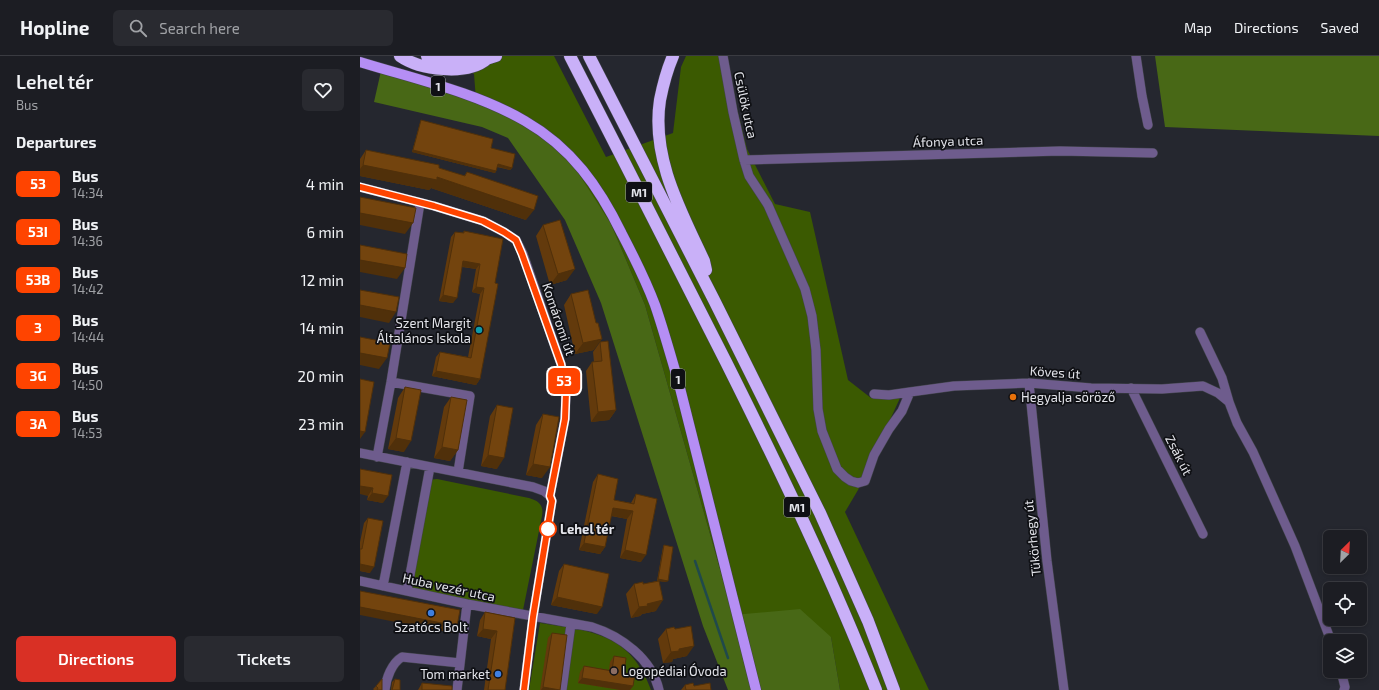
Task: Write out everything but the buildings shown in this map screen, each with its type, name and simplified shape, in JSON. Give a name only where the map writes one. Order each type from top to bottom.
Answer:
[{"type":"highway","points":[[400,56],[418,65],[448,69],[464,69],[481,64],[492,58]]},
{"type":"highway","points":[[427,56],[453,60],[492,58]]},
{"type":"highway","name":"M1","points":[[570,56],[763,434],[803,518],[876,690]]},
{"type":"highway","name":"M1","points":[[588,56],[714,300],[820,513],[868,621],[894,690]]},
{"type":"highway","points":[[673,56],[660,101],[659,132],[665,169],[676,200],[704,261],[714,300]]},
{"type":"main road","name":"1","points":[[360,62],[466,94],[500,108],[526,122],[566,151],[586,173],[605,201],[633,253],[655,304],[665,336],[679,384],[756,690]]},
{"type":"street","name":"Csülök utca","points":[[723,56],[744,160],[749,176],[768,205],[805,289],[812,316],[816,350],[818,409],[822,431],[837,469],[844,477],[858,483],[865,481],[874,456],[889,429],[902,411],[910,392]]},
{"type":"street","points":[[1136,56],[1148,125]]},
{"type":"street","name":"Áfonya utca","points":[[744,160],[1052,152],[1153,153]]},
{"type":"street","name":"Komáromi út","points":[[360,187],[483,221],[516,240],[561,364],[566,392],[565,419],[550,496],[552,501],[533,617],[524,690]]},
{"type":"street","points":[[377,457],[391,382],[420,203]]},
{"type":"street","points":[[1200,332],[1222,378],[1237,422],[1253,452],[1295,546],[1327,634]]},
{"type":"street","points":[[391,382],[470,396],[458,472]]},
{"type":"street","name":"Köves út","points":[[874,394],[910,392],[954,386],[1029,383],[1091,388],[1162,389],[1203,386],[1218,393],[1229,402]]},
{"type":"street","name":"Tükörhegy út","points":[[1029,383],[1047,561],[1064,690]]},
{"type":"street","name":"Zsák út","points":[[1131,388],[1203,534]]},
{"type":"street","points":[[360,454],[533,487],[544,491],[550,496]]},
{"type":"street","points":[[383,586],[407,462]]},
{"type":"street","points":[[407,591],[430,467]]},
{"type":"street","name":"Huba vezér utca","points":[[360,581],[467,604],[592,627],[605,631],[632,649],[652,671],[659,690]]},
{"type":"street","points":[[457,690],[467,604]]},
{"type":"street","points":[[562,690],[571,624]]},
{"type":"street","points":[[385,690],[387,677],[398,660],[402,657],[460,663]]},
{"type":"street","points":[[1340,690],[1344,690],[1345,687],[1343,678]]},
{"type":"green space","points":[[450,56],[554,56],[606,157],[673,133],[681,67],[686,56],[724,56],[747,149],[775,204],[810,212],[848,380],[871,398],[900,398],[858,490],[845,512],[929,690],[840,690],[831,637],[733,615],[645,305],[611,224],[476,100],[474,74]]},
{"type":"green space","points":[[1155,56],[1379,56],[1379,136],[1165,127]]},
{"type":"green space","points":[[381,71],[476,100],[529,126],[573,165],[611,224],[645,305],[733,615],[800,609],[831,637],[840,690],[728,690],[703,626],[601,303],[565,220],[508,138],[482,127],[374,102]]},
{"type":"green space","points":[[437,479],[529,498],[540,504],[542,516],[522,615],[407,591],[428,480]]},
{"type":"green space","points":[[540,623],[577,629],[608,638],[621,646],[632,657],[642,671],[651,690],[529,690]]},
{"type":"waterway","points":[[695,561],[728,658]]},
{"type":"bus line","name":"53","points":[[360,187],[434,206],[483,221],[516,240],[561,364],[566,392],[566,412],[550,496],[552,501],[533,617],[524,690]]},
{"type":"place","name":"Szent Margit Általános Iskola","points":[[479,330]]},
{"type":"place","name":"Hegyalja söröző","points":[[1013,397]]},
{"type":"place","name":"Lehel tér","points":[[548,529]]},
{"type":"place","name":"Szatócs Bolt","points":[[431,613]]},
{"type":"place","name":"Logopédiai Óvoda","points":[[614,671]]},
{"type":"place","name":"Tom market","points":[[498,674]]}]
